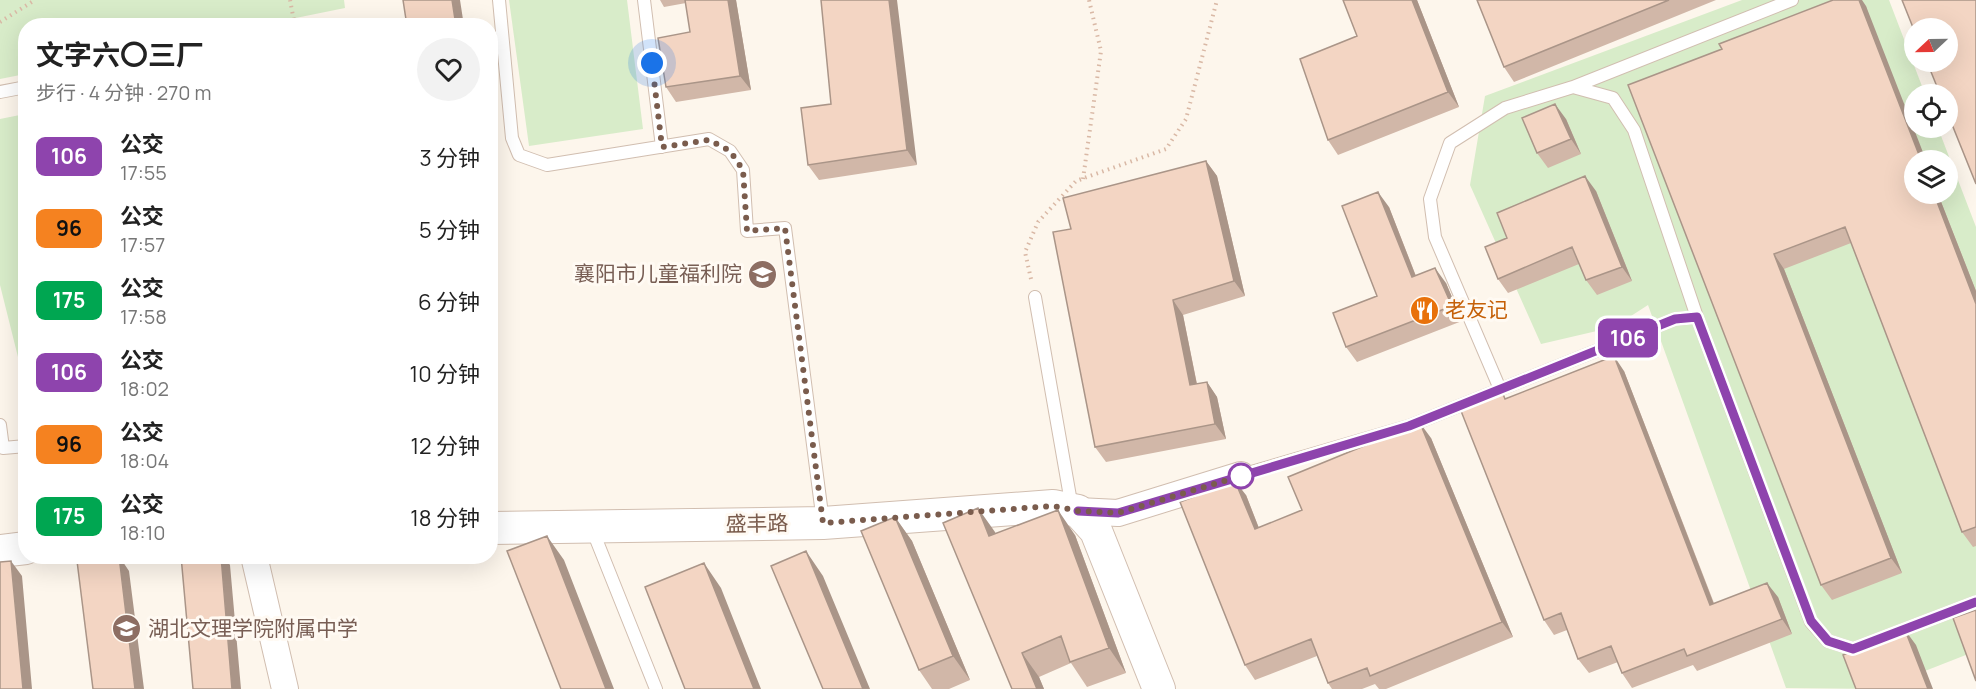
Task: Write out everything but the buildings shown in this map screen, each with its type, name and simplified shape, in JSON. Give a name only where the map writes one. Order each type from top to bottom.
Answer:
[{"type":"street","points":[[1075,510],[1118,513],[1241,476]]},
{"type":"street","name":"盛丰路","points":[[498,528],[823,523],[1053,506],[1075,510]]},
{"type":"street","points":[[1075,510],[1096,531],[1156,684]]},
{"type":"street","points":[[0,550],[18,549]]},
{"type":"street","points":[[256,564],[285,689]]},
{"type":"lane","points":[[499,0],[512,138],[519,155],[547,165],[709,140],[730,151],[743,170],[747,231],[785,228],[823,523]]},
{"type":"lane","points":[[644,0],[662,147]]},
{"type":"lane","points":[[1500,389],[1435,237],[1430,199],[1450,143],[1505,108],[1573,87],[1792,0]]},
{"type":"lane","points":[[1573,87],[1613,98],[1634,130],[1697,317],[1811,621],[1828,641],[1853,649],[1976,602]]},
{"type":"lane","points":[[0,92],[18,89]]},
{"type":"lane","points":[[1035,297],[1075,510]]},
{"type":"lane","points":[[1241,476],[1409,426],[1675,319],[1697,317]]},
{"type":"lane","points":[[0,425],[3,448],[18,447]]},
{"type":"lane","points":[[591,526],[656,689]]},
{"type":"path","points":[[0,22],[35,0]]},
{"type":"path","points":[[290,0],[293,18]]},
{"type":"path","points":[[1083,179],[1101,51],[1089,0]]},
{"type":"path","points":[[1035,297],[1025,252],[1038,222],[1076,181],[1166,149],[1186,119],[1217,0]]},
{"type":"green space","points":[[0,0],[344,0],[345,8],[296,18],[18,18],[18,75],[0,79]]},
{"type":"green space","points":[[509,0],[627,0],[643,129],[529,146]]},
{"type":"green space","points":[[1742,0],[1889,0],[1904,39],[1904,72],[1917,72],[1921,84],[1904,84],[1904,138],[1942,138],[1946,150],[1904,150],[1904,204],[1958,204],[1958,180],[1976,227],[1976,651],[1879,689],[1786,688],[1648,305],[1614,327],[1541,344],[1470,185],[1485,96]]},
{"type":"green space","points":[[18,115],[18,357],[0,285],[0,119]]},
{"type":"bus line","name":"106","points":[[1078,511],[1118,513],[1409,426],[1675,319],[1697,317],[1811,621],[1828,641],[1853,649],[1976,602]]},
{"type":"place","name":"襄阳市儿童福利院","points":[[763,274]]},
{"type":"place","name":"老友记","points":[[1424,310]]},
{"type":"place","name":"湖北文理学院附属中学","points":[[127,629]]},
{"type":"route","points":[[652,63],[662,147],[709,140],[730,151],[743,170],[747,231],[785,228],[823,523],[1053,506],[1078,511],[1118,513],[1241,476]]}]
